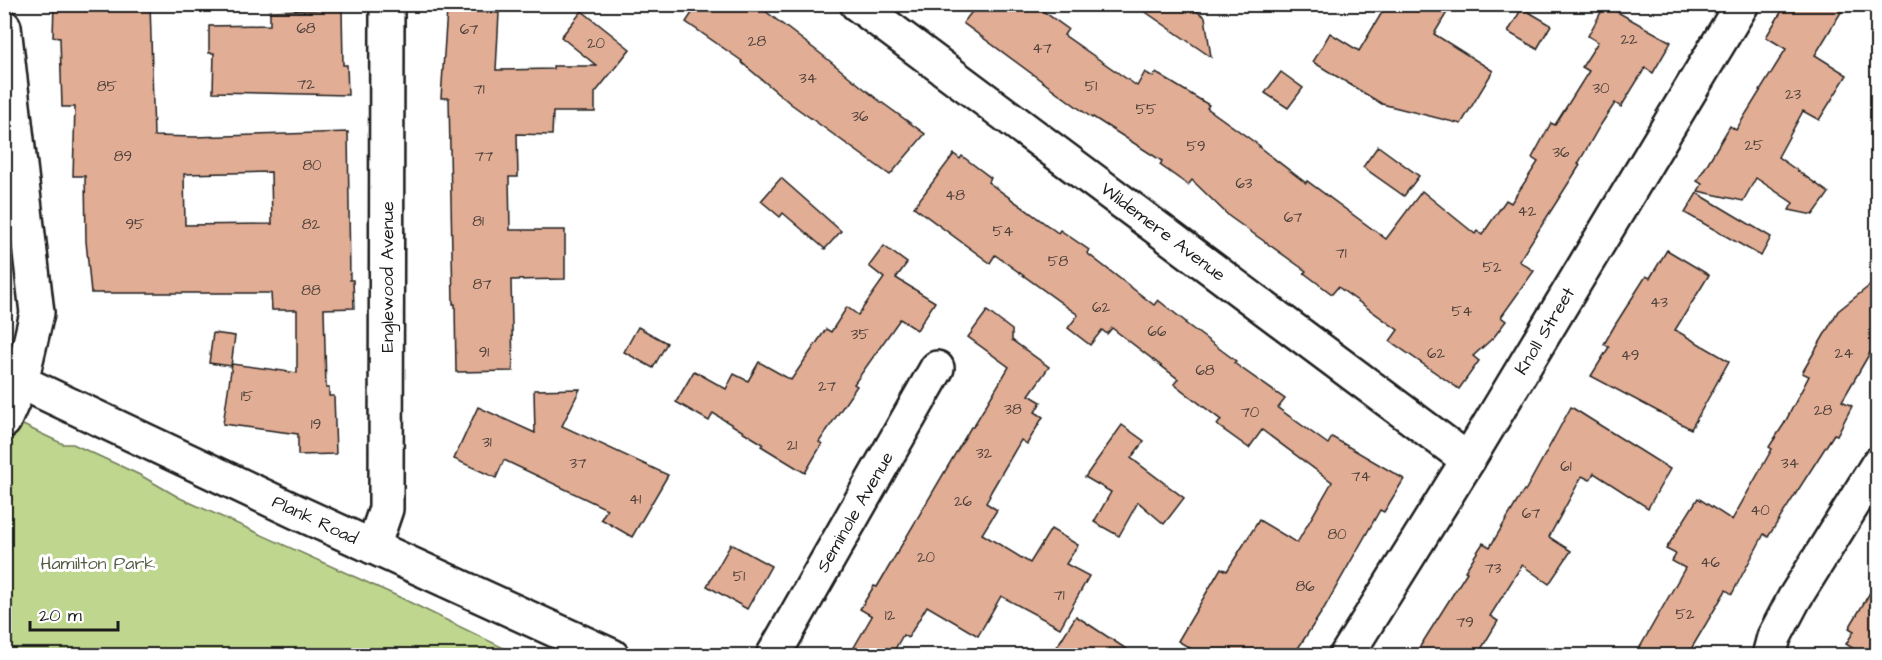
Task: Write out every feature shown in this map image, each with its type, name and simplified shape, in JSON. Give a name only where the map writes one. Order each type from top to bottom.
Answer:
[{"type":"street","name":"Englewood Avenue","points":[[373,547],[386,509],[387,4]]},
{"type":"street","name":"Wildemere Avenue","points":[[857,4],[1468,460]]},
{"type":"street","name":"Knoll Street","points":[[1346,656],[1468,460],[1742,4]]},
{"type":"street","points":[[4,27],[37,313],[13,378],[4,421]]},
{"type":"street","name":"Seminole Avenue","points":[[773,656],[937,368]]},
{"type":"street","name":"Plank Road","points":[[13,378],[612,656]]},
{"type":"street","points":[[1769,656],[1774,637],[1794,600],[1878,464]]},
{"type":"green space","name":"Hamilton Park","points":[[4,416],[63,444],[73,444],[140,475],[180,498],[395,595],[518,655],[5,655]]},
{"type":"building","points":[[54,4],[150,4],[154,136],[195,137],[348,132],[350,280],[353,280],[354,308],[324,309],[326,388],[329,388],[329,396],[334,396],[336,454],[298,455],[298,434],[223,424],[232,364],[297,373],[297,310],[272,310],[271,293],[91,293],[86,241],[85,176],[73,176],[75,107],[62,107],[60,38],[53,37]],"holes":[[[271,172],[272,224],[185,225],[184,174]]]},
{"type":"building","points":[[698,4],[756,4],[925,134],[890,175],[791,104],[742,61],[686,22]]},
{"type":"building","points":[[978,4],[1033,4],[1068,29],[1064,35],[1137,86],[1145,72],[1153,77],[1156,73],[1209,105],[1207,108],[1306,183],[1307,181],[1386,239],[1422,191],[1475,234],[1477,231],[1482,235],[1506,200],[1511,203],[1538,162],[1532,158],[1551,123],[1555,125],[1589,71],[1582,67],[1598,42],[1588,36],[1605,5],[1671,42],[1653,73],[1645,68],[1621,107],[1615,103],[1598,129],[1578,164],[1580,165],[1519,261],[1534,271],[1501,317],[1506,321],[1494,337],[1473,356],[1479,361],[1459,389],[1390,341],[1398,330],[1338,287],[1332,294],[1304,273],[1306,271],[1230,217],[1192,180],[1188,185],[1160,165],[1162,161],[1092,118],[963,23]]},
{"type":"building","points":[[1134,4],[1186,4],[1205,17],[1211,57]]},
{"type":"building","points":[[1387,4],[1452,4],[1434,34],[1493,71],[1461,124],[1382,104],[1313,62],[1330,33],[1359,51]]},
{"type":"building","points":[[1786,4],[1846,4],[1815,55],[1847,75],[1819,120],[1803,111],[1778,157],[1829,193],[1813,215],[1789,210],[1793,203],[1756,178],[1743,201],[1698,191],[1702,184],[1697,181],[1730,126],[1736,130],[1786,49],[1766,37]]},
{"type":"building","points":[[1522,8],[1551,25],[1537,49],[1508,32]]},
{"type":"building","points":[[342,9],[343,65],[347,65],[348,95],[213,92],[214,53],[209,53],[209,26],[270,25],[270,11]]},
{"type":"building","points":[[447,10],[499,13],[496,70],[597,66],[561,37],[582,11],[630,49],[595,93],[595,112],[553,112],[552,135],[517,134],[518,177],[509,177],[510,230],[565,230],[565,279],[511,280],[513,371],[456,372],[449,98],[441,98]]},
{"type":"building","points":[[1281,72],[1303,88],[1288,108],[1265,93]]},
{"type":"building","points":[[1378,146],[1419,176],[1404,196],[1363,167]]},
{"type":"building","points":[[954,154],[960,159],[962,156],[991,178],[988,182],[1058,233],[1060,230],[1089,250],[1087,253],[1154,305],[1158,300],[1236,361],[1234,363],[1285,399],[1278,408],[1328,444],[1332,437],[1404,479],[1384,512],[1380,510],[1323,610],[1293,656],[1203,656],[1178,641],[1221,568],[1227,571],[1259,520],[1297,543],[1332,482],[1262,430],[1249,448],[1217,425],[1221,420],[1174,384],[1178,379],[1112,328],[1107,334],[1102,330],[1090,345],[1068,328],[1078,315],[995,255],[990,263],[914,207]]},
{"type":"building","points":[[781,178],[841,231],[825,249],[783,213],[780,217],[761,201]]},
{"type":"building","points":[[1697,193],[1771,237],[1761,256],[1685,213]]},
{"type":"building","points":[[884,246],[907,263],[896,278],[935,302],[917,330],[900,319],[854,384],[857,386],[819,442],[822,444],[805,473],[713,413],[709,421],[676,402],[694,371],[726,389],[734,374],[748,381],[759,362],[791,380],[826,329],[831,332],[847,307],[858,315],[884,278],[869,266]]},
{"type":"building","points":[[1667,250],[1709,275],[1675,330],[1729,361],[1691,429],[1591,376],[1609,347],[1604,344],[1615,325],[1646,276],[1650,278]]},
{"type":"building","points":[[1878,279],[1878,339],[1842,401],[1852,406],[1837,435],[1834,434],[1768,537],[1764,534],[1732,594],[1726,590],[1687,656],[1635,656],[1685,568],[1672,561],[1676,554],[1666,549],[1698,498],[1732,520],[1809,376],[1802,373],[1838,311]]},
{"type":"building","points":[[987,311],[1012,330],[1012,340],[1049,367],[1029,395],[1041,402],[1035,412],[1043,417],[1027,444],[1021,440],[989,495],[986,503],[997,510],[982,534],[1030,563],[1051,529],[1078,545],[1066,564],[1089,576],[1060,628],[1001,596],[978,636],[927,606],[908,638],[903,635],[891,656],[849,656],[872,616],[860,609],[874,586],[877,587],[1009,367],[968,337]]},
{"type":"building","points":[[638,327],[667,343],[653,368],[624,352]]},
{"type":"building","points":[[213,333],[235,336],[231,366],[209,363]]},
{"type":"building","points":[[580,389],[562,426],[668,475],[632,537],[601,519],[607,509],[504,460],[496,478],[454,459],[478,407],[535,433],[534,390]]},
{"type":"building","points":[[1571,407],[1670,469],[1648,508],[1594,473],[1590,480],[1582,476],[1549,537],[1571,551],[1549,584],[1522,565],[1490,616],[1498,621],[1477,656],[1414,656],[1483,543],[1490,547],[1525,491]]},
{"type":"building","points":[[1122,425],[1144,441],[1131,458],[1184,498],[1164,524],[1138,502],[1119,536],[1094,522],[1111,492],[1085,477]]},
{"type":"building","points":[[731,544],[771,566],[747,609],[707,586]]},
{"type":"building","points":[[1878,579],[1878,646],[1875,644],[1869,656],[1865,656],[1846,644],[1854,631],[1849,628]]},
{"type":"building","points":[[1076,616],[1137,656],[1051,656]]}]
